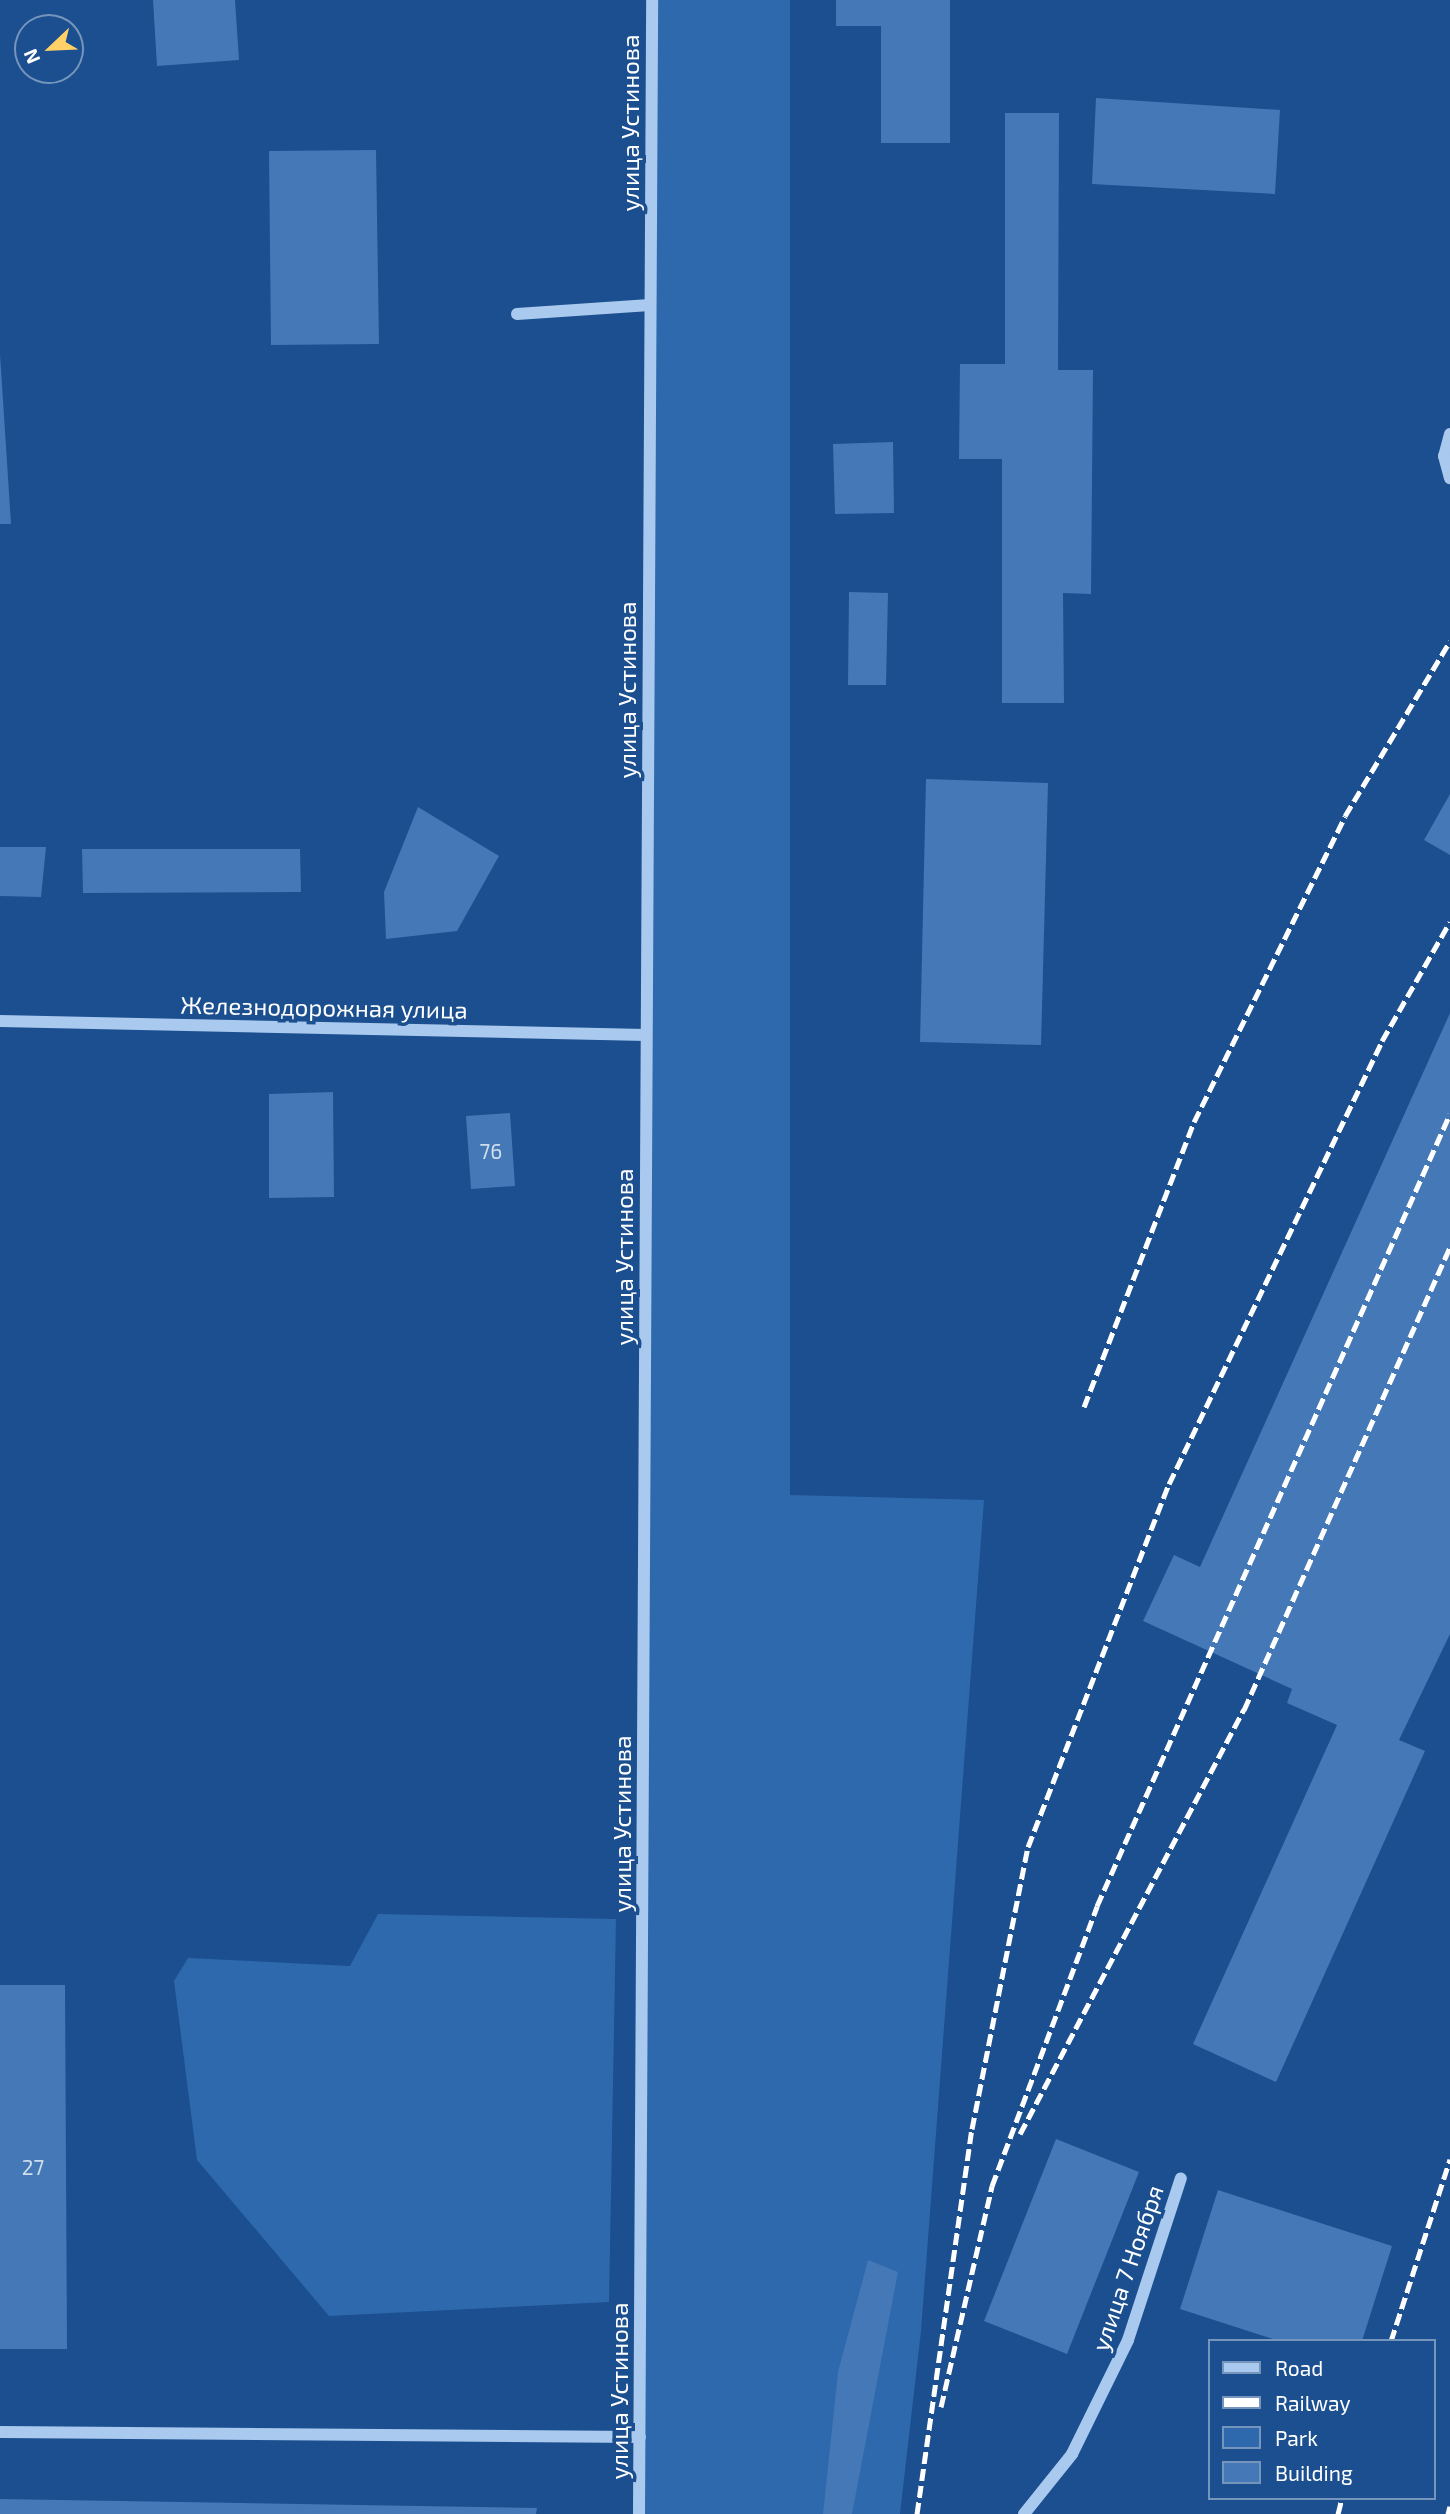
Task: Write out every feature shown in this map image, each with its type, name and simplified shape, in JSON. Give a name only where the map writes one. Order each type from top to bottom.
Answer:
[{"type":"street","name":"улица Устинова","points":[[639,2514],[652,0]]},
{"type":"street","points":[[517,314],[650,305]]},
{"type":"street","points":[[1450,434],[1444,456],[1450,478]]},
{"type":"street","name":"Железнодорожная улица","points":[[0,1021],[646,1035]]},
{"type":"street","name":"улица 7 Ноября","points":[[1024,2514],[1072,2454],[1128,2340],[1181,2178]]},
{"type":"street","points":[[0,2432],[640,2437]]},
{"type":"green space","points":[[652,0],[790,0],[790,1495],[984,1500],[921,2331],[900,2514],[639,2514]]},
{"type":"green space","points":[[378,1914],[616,1919],[609,2302],[329,2316],[197,2160],[174,1981],[188,1958],[350,1966]]},
{"type":"building","points":[[153,0],[235,0],[239,60],[157,66]]},
{"type":"building","points":[[836,0],[950,0],[950,143],[881,143],[881,26],[836,26]]},
{"type":"building","points":[[1096,98],[1280,110],[1275,194],[1092,184]]},
{"type":"building","points":[[1005,113],[1059,113],[1058,370],[1093,370],[1091,594],[1063,593],[1064,703],[1002,703],[1002,459],[959,459],[960,364],[1005,364]]},
{"type":"building","points":[[376,150],[379,344],[271,345],[269,151]]},
{"type":"building","points":[[0,354],[11,524],[0,524]]},
{"type":"building","points":[[893,442],[894,513],[835,514],[833,444]]},
{"type":"building","points":[[849,592],[888,593],[886,685],[848,685]]},
{"type":"building","points":[[926,779],[1048,783],[1041,1045],[920,1042]]},
{"type":"building","points":[[1450,794],[1450,855],[1424,840]]},
{"type":"building","points":[[418,807],[499,856],[457,931],[386,939],[384,892]]},
{"type":"building","points":[[0,847],[46,847],[41,897],[0,896]]},
{"type":"building","points":[[82,849],[300,849],[301,892],[83,893]]},
{"type":"building","points":[[1450,1013],[1450,1634],[1399,1740],[1425,1751],[1276,2082],[1193,2044],[1337,1725],[1287,1703],[1292,1689],[1143,1621],[1174,1555],[1200,1567]]},
{"type":"building","points":[[333,1092],[334,1197],[269,1198],[269,1094]]},
{"type":"building","points":[[510,1113],[515,1186],[471,1189],[466,1116]]},
{"type":"building","points":[[0,1985],[65,1985],[67,2349],[0,2349]]},
{"type":"building","points":[[1056,2139],[1139,2172],[1067,2354],[984,2321]]},
{"type":"building","points":[[1218,2190],[1392,2246],[1363,2339],[1273,2339],[1180,2309]]},
{"type":"building","points":[[868,2260],[898,2272],[852,2514],[823,2514],[838,2372]]},
{"type":"building","points":[[0,2499],[537,2508],[536,2514],[0,2514]]},
{"type":"railway","points":[[1084,1407],[1194,1122],[1345,816],[1450,641]]},
{"type":"railway","points":[[917,2514],[972,2129],[1028,1847],[1169,1484],[1382,1041],[1450,922]]},
{"type":"railway","points":[[941,2407],[992,2186],[1097,1906],[1450,1114]]},
{"type":"railway","points":[[1020,2134],[1244,1710],[1450,1247]]},
{"type":"railway","points":[[1392,2339],[1450,2159]]},
{"type":"railway","points":[[1338,2514],[1342,2500]]},
{"type":"railway","points":[[1448,2514],[1450,2506]]}]
